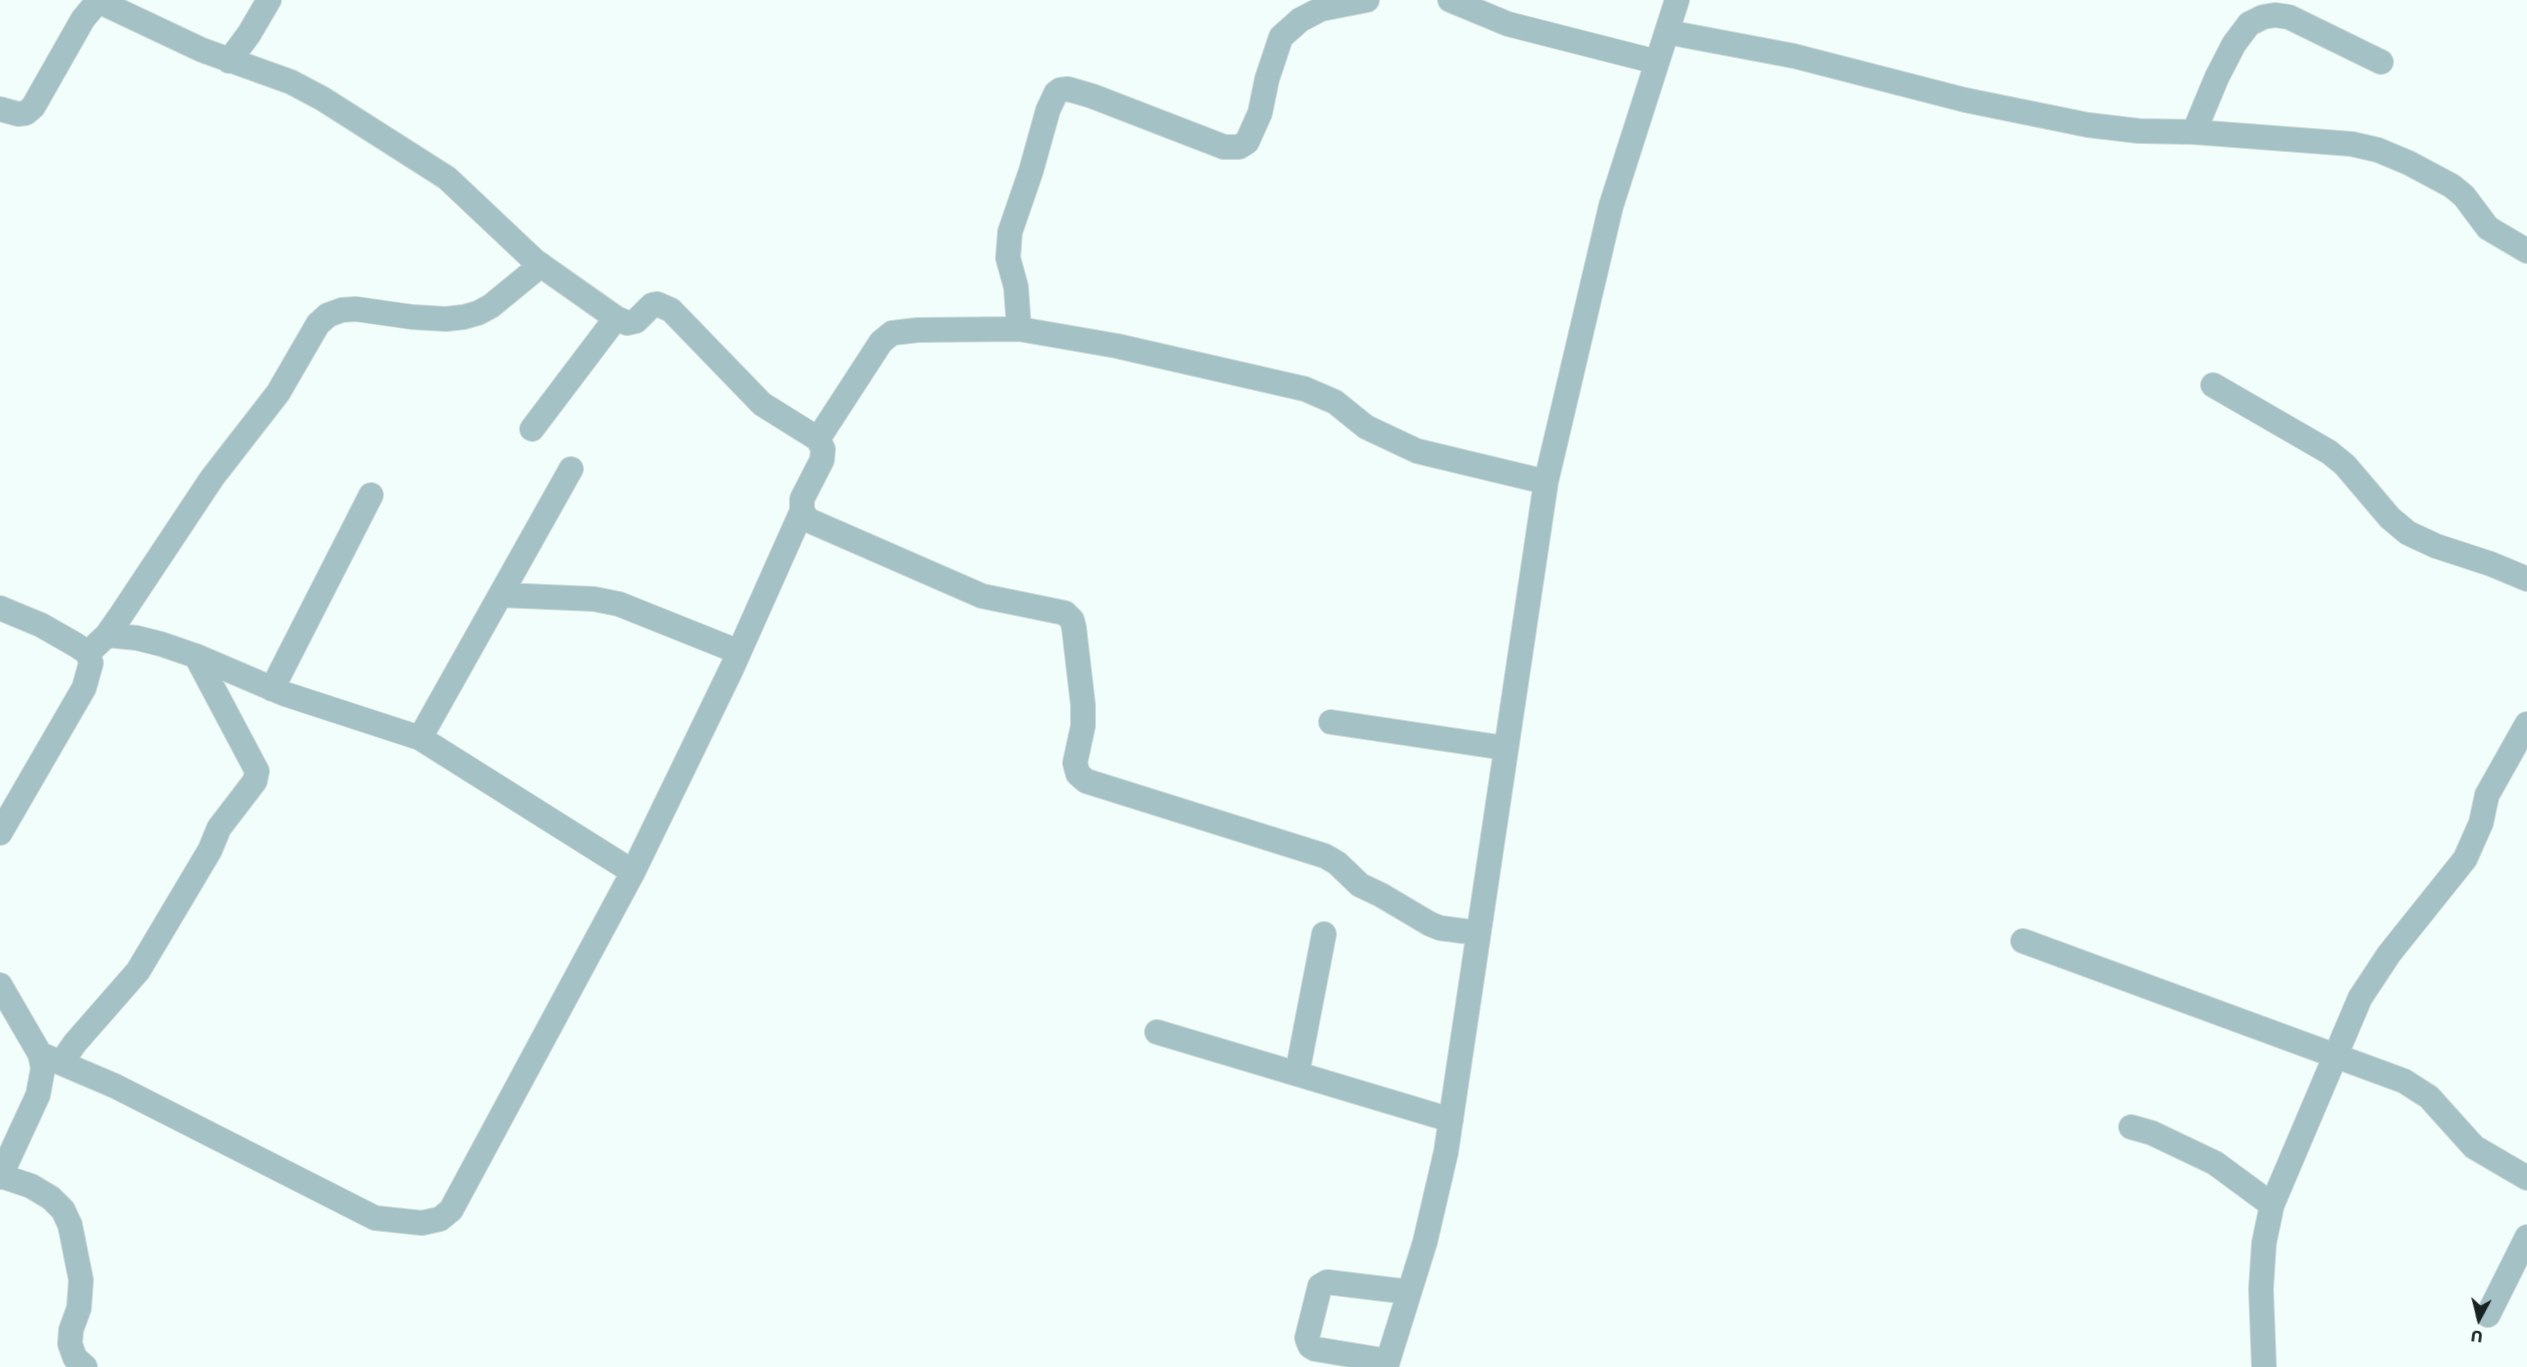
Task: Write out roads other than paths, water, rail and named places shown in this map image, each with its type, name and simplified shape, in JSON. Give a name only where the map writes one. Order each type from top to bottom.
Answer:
[{"type":"street","points":[[0,110],[18,114],[26,113],[33,107],[83,19],[99,0],[229,61],[291,82],[309,91],[430,167],[455,186],[541,265],[615,318],[627,323],[636,321],[652,305],[657,304],[671,310],[762,404],[818,440],[823,449],[822,460],[802,499],[802,511],[739,652],[633,872],[451,1210],[440,1219],[422,1222],[375,1218],[115,1086],[51,1059],[0,985]]},
{"type":"street","points":[[229,61],[249,34],[268,0]]},
{"type":"street","points":[[1019,329],[1016,288],[1008,258],[1010,232],[1031,171],[1048,110],[1056,93],[1060,90],[1068,90],[1092,96],[1224,147],[1239,147],[1247,142],[1260,113],[1267,79],[1281,37],[1300,20],[1321,9],[1367,0]]},
{"type":"street","points":[[1450,0],[1508,24],[1657,62]]},
{"type":"street","points":[[1409,1292],[1327,1282],[1320,1286],[1307,1338],[1310,1346],[1387,1364],[1409,1292],[1435,1201],[1451,1120],[1546,482],[1611,206],[1677,0]]},
{"type":"street","points":[[2194,132],[2217,77],[2234,44],[2249,24],[2263,17],[2275,15],[2289,17],[2381,63]]},
{"type":"street","points":[[1667,32],[1794,56],[2012,111],[2120,130],[2194,132],[2352,144],[2378,150],[2409,163],[2452,186],[2464,196],[2488,228],[2527,251]]},
{"type":"street","points":[[88,653],[107,635],[212,478],[278,393],[318,324],[328,315],[342,310],[356,309],[434,318],[464,317],[491,306],[541,265]]},
{"type":"street","points":[[532,429],[615,318]]},
{"type":"street","points":[[818,440],[881,342],[892,333],[918,330],[1019,329],[1117,346],[1305,389],[1335,402],[1366,427],[1417,451],[1546,482]]},
{"type":"street","points":[[2213,385],[2329,452],[2345,465],[2390,518],[2408,533],[2436,546],[2500,567],[2527,579]]},
{"type":"street","points":[[420,738],[571,469]]},
{"type":"street","points":[[272,689],[371,495]]},
{"type":"street","points":[[802,511],[808,520],[823,528],[909,562],[982,596],[1065,613],[1072,620],[1083,705],[1083,726],[1075,763],[1078,774],[1086,781],[1324,856],[1337,863],[1360,885],[1430,924],[1440,928],[1478,933]]},
{"type":"street","points":[[501,595],[594,599],[619,604],[739,652]]},
{"type":"street","points":[[0,608],[41,625],[88,653],[92,663],[84,688],[0,833]]},
{"type":"street","points":[[107,635],[137,638],[196,656],[272,689],[420,738],[633,872]]},
{"type":"street","points":[[85,1367],[75,1358],[70,1344],[71,1330],[79,1308],[81,1280],[70,1225],[63,1210],[51,1198],[31,1186],[0,1177],[38,1095],[43,1068],[51,1059],[75,1043],[138,971],[210,850],[219,828],[255,781],[257,771],[196,656]]},
{"type":"street","points":[[1331,722],[1505,748]]},
{"type":"street","points":[[2264,1367],[2261,1289],[2264,1243],[2272,1206],[2361,998],[2374,974],[2465,859],[2481,823],[2487,795],[2527,724]]},
{"type":"street","points":[[1297,1074],[1324,934]]},
{"type":"street","points":[[2024,941],[2337,1055],[2417,1088],[2429,1097],[2474,1147],[2527,1178]]},
{"type":"street","points":[[1157,1032],[1451,1120]]},
{"type":"street","points":[[2131,1127],[2152,1133],[2215,1163],[2272,1206]]},
{"type":"street","points":[[2488,1315],[2527,1237]]}]
